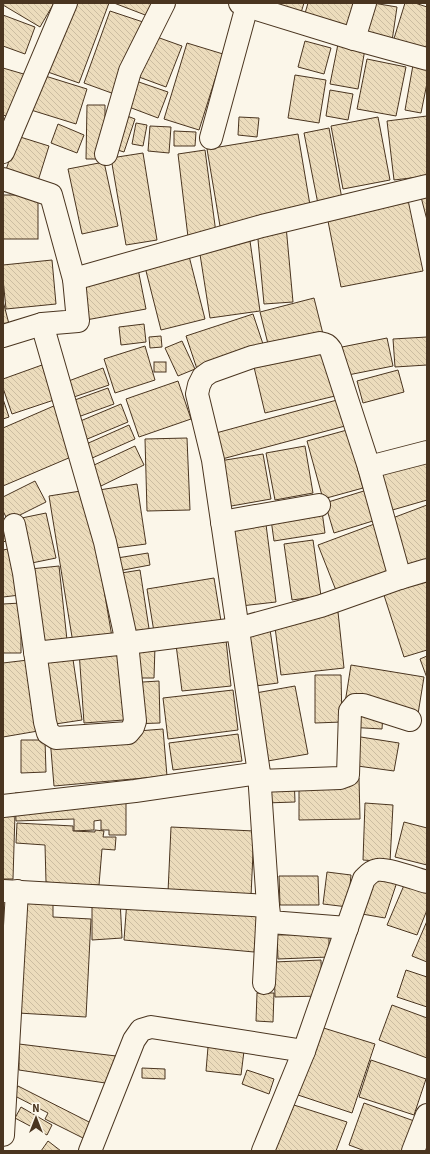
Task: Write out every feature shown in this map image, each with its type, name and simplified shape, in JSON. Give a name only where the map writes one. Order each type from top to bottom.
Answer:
[{"type":"street","points":[[3,152],[66,3]]},
{"type":"street","points":[[106,154],[130,71],[164,3]]},
{"type":"street","points":[[354,39],[365,3]]},
{"type":"street","points":[[210,138],[244,5],[354,39],[427,59]]},
{"type":"street","points":[[3,179],[51,196],[74,280],[78,321],[42,324],[3,336]]},
{"type":"street","points":[[74,280],[262,226],[427,186]]},
{"type":"street","points":[[14,525],[24,573],[45,722],[48,733],[56,738],[128,733],[133,727],[135,720],[127,643],[105,542],[42,324]]},
{"type":"street","points":[[347,928],[270,922],[259,777],[213,460],[197,394],[203,377],[210,372],[252,357],[320,343],[329,346],[369,467],[400,578]]},
{"type":"street","points":[[369,467],[427,452]]},
{"type":"street","points":[[222,522],[319,505]]},
{"type":"street","points":[[35,653],[127,643],[238,628],[321,606],[427,570]]},
{"type":"street","points":[[3,806],[259,777],[340,778],[348,775],[350,711],[354,705],[364,705],[410,720]]},
{"type":"street","points":[[263,1151],[304,1051],[364,880],[370,873],[377,870],[387,870],[427,882]]},
{"type":"street","points":[[3,1135],[10,891],[268,906]]},
{"type":"street","points":[[264,982],[268,906]]},
{"type":"street","points":[[90,1151],[134,1040],[141,1030],[151,1027],[304,1051]]},
{"type":"street","points":[[420,1144],[427,1115]]},
{"type":"building","points":[[3,3],[54,3],[40,27],[3,5]]},
{"type":"building","points":[[71,3],[109,3],[79,83],[45,71]]},
{"type":"building","points":[[114,3],[158,3],[153,18]]},
{"type":"building","points":[[278,3],[304,3],[300,16],[277,9]]},
{"type":"building","points":[[308,3],[354,3],[347,29],[304,17]]},
{"type":"building","points":[[373,3],[397,7],[392,41],[363,36]]},
{"type":"building","points":[[405,3],[415,3],[427,7],[427,43],[424,54],[392,45]]},
{"type":"building","points":[[110,11],[143,22],[117,95],[84,83]]},
{"type":"building","points":[[3,15],[35,27],[25,54],[3,46]]},
{"type":"building","points":[[154,36],[182,46],[166,87],[139,77]]},
{"type":"building","points":[[305,41],[331,48],[324,74],[298,67]]},
{"type":"building","points":[[187,43],[223,54],[199,130],[164,119]]},
{"type":"building","points":[[338,44],[365,49],[358,89],[330,84]]},
{"type":"building","points":[[367,59],[406,67],[396,116],[357,109]]},
{"type":"building","points":[[413,65],[427,68],[427,83],[421,113],[405,110]]},
{"type":"building","points":[[3,68],[27,75],[13,118],[3,115]]},
{"type":"building","points":[[42,75],[87,89],[76,124],[31,110]]},
{"type":"building","points":[[295,75],[326,80],[319,123],[288,118]]},
{"type":"building","points":[[130,79],[168,92],[158,118],[121,104]]},
{"type":"building","points":[[330,90],[353,94],[348,120],[326,116]]},
{"type":"building","points":[[87,105],[105,105],[105,159],[86,159]]},
{"type":"building","points":[[122,114],[135,119],[124,152],[111,148]]},
{"type":"building","points":[[427,116],[427,176],[394,180],[387,121]]},
{"type":"building","points":[[239,117],[259,118],[257,137],[238,135]]},
{"type":"building","points":[[378,117],[390,180],[343,189],[331,126]]},
{"type":"building","points":[[136,123],[147,125],[143,146],[132,144]]},
{"type":"building","points":[[58,124],[84,135],[77,153],[51,143]]},
{"type":"building","points":[[150,126],[171,127],[169,153],[148,151]]},
{"type":"building","points":[[329,128],[342,199],[318,204],[304,133]]},
{"type":"building","points":[[174,131],[196,132],[195,146],[174,146]]},
{"type":"building","points":[[298,134],[311,211],[220,226],[207,149]]},
{"type":"building","points":[[17,136],[49,146],[38,181],[6,170]]},
{"type":"building","points":[[205,150],[216,233],[188,237],[178,154]]},
{"type":"building","points":[[143,153],[157,240],[126,245],[111,158]]},
{"type":"building","points":[[104,162],[118,226],[82,234],[68,169]]},
{"type":"building","points":[[3,195],[38,195],[38,239],[3,239]]},
{"type":"building","points":[[427,196],[427,220],[421,197]]},
{"type":"building","points":[[408,200],[423,271],[341,287],[327,216]]},
{"type":"building","points":[[286,226],[293,302],[264,304],[257,229]]},
{"type":"building","points":[[250,241],[260,311],[210,318],[199,248]]},
{"type":"building","points":[[189,256],[205,319],[161,330],[145,267]]},
{"type":"building","points":[[52,260],[56,304],[6,309],[3,265]]},
{"type":"building","points":[[138,269],[146,309],[86,320],[78,280]]},
{"type":"building","points":[[314,298],[323,334],[269,348],[260,312]]},
{"type":"building","points":[[3,301],[9,324],[3,325]]},
{"type":"building","points":[[253,314],[264,347],[197,369],[186,336]]},
{"type":"building","points":[[144,324],[146,342],[121,345],[119,327]]},
{"type":"building","points":[[161,336],[162,347],[150,348],[149,337]]},
{"type":"building","points":[[427,337],[427,365],[395,367],[393,339]]},
{"type":"building","points":[[387,338],[393,366],[348,375],[342,347]]},
{"type":"building","points":[[182,341],[195,369],[178,376],[165,348]]},
{"type":"building","points":[[145,346],[155,380],[115,393],[104,359]]},
{"type":"building","points":[[323,346],[335,396],[265,413],[253,363]]},
{"type":"building","points":[[154,362],[166,362],[166,372],[154,372]]},
{"type":"building","points":[[42,365],[54,400],[12,414],[3,388],[3,379]]},
{"type":"building","points":[[103,368],[109,385],[71,398],[66,382]]},
{"type":"building","points":[[398,370],[404,392],[363,403],[357,381]]},
{"type":"building","points":[[178,381],[191,419],[139,437],[126,399]]},
{"type":"building","points":[[108,388],[114,404],[78,417],[72,401]]},
{"type":"building","points":[[3,399],[9,417],[3,419]]},
{"type":"building","points":[[337,400],[345,426],[211,462],[205,436]]},
{"type":"building","points":[[121,404],[128,422],[85,440],[78,422]]},
{"type":"building","points":[[56,405],[78,454],[3,486],[3,428]]},
{"type":"building","points":[[129,425],[135,439],[90,459],[84,445]]},
{"type":"building","points":[[347,430],[363,488],[323,499],[307,441]]},
{"type":"building","points":[[187,438],[190,510],[147,511],[145,439]]},
{"type":"building","points":[[135,446],[144,465],[101,486],[92,466]]},
{"type":"building","points":[[305,446],[313,493],[275,500],[266,453]]},
{"type":"building","points":[[263,454],[271,499],[220,508],[213,462]]},
{"type":"building","points":[[424,456],[427,465],[427,500],[389,511],[377,470]]},
{"type":"building","points":[[35,481],[46,502],[8,521],[3,511],[3,497]]},
{"type":"building","points":[[137,484],[146,544],[108,549],[99,490]]},
{"type":"building","points":[[87,490],[112,637],[73,643],[49,496]]},
{"type":"building","points":[[367,490],[376,520],[334,533],[325,503]]},
{"type":"building","points":[[320,497],[325,533],[274,541],[269,505]]},
{"type":"building","points":[[427,505],[427,567],[410,574],[390,519]]},
{"type":"building","points":[[264,509],[276,602],[232,607],[220,514]]},
{"type":"building","points":[[46,513],[56,558],[22,565],[12,520]]},
{"type":"building","points":[[3,517],[6,541],[3,542]]},
{"type":"building","points":[[377,523],[395,572],[337,593],[318,545]]},
{"type":"building","points":[[313,540],[321,596],[292,600],[284,544]]},
{"type":"building","points":[[13,548],[20,595],[3,597],[3,550]]},
{"type":"building","points":[[148,553],[150,565],[113,572],[111,559]]},
{"type":"building","points":[[59,566],[67,640],[30,643],[21,570]]},
{"type":"building","points":[[140,570],[150,635],[125,639],[115,574]]},
{"type":"building","points":[[427,575],[427,650],[404,657],[382,589]]},
{"type":"building","points":[[214,578],[221,621],[154,632],[147,589]]},
{"type":"building","points":[[21,603],[21,653],[3,653],[3,604]]},
{"type":"building","points":[[338,612],[344,668],[281,675],[274,619]]},
{"type":"building","points":[[269,623],[278,683],[248,687],[238,628]]},
{"type":"building","points":[[225,631],[231,686],[182,691],[175,637]]},
{"type":"building","points":[[71,646],[82,720],[42,726],[30,652]]},
{"type":"building","points":[[126,646],[155,646],[154,678],[125,678]]},
{"type":"building","points":[[118,648],[124,720],[84,723],[79,651]]},
{"type":"building","points":[[427,656],[427,678],[420,659]]},
{"type":"building","points":[[28,660],[38,731],[3,737],[3,663]]},
{"type":"building","points":[[351,665],[424,677],[418,714],[345,703]]},
{"type":"building","points":[[315,675],[341,675],[342,722],[315,723]]},
{"type":"building","points":[[159,681],[160,723],[129,724],[127,683]]},
{"type":"building","points":[[295,686],[308,754],[262,762],[250,694]]},
{"type":"building","points":[[233,690],[238,730],[168,739],[163,698]]},
{"type":"building","points":[[348,711],[383,714],[382,729],[347,727]]},
{"type":"building","points":[[163,729],[167,776],[54,786],[50,738]]},
{"type":"building","points":[[238,734],[242,761],[173,770],[169,743]]},
{"type":"building","points":[[348,735],[399,743],[394,771],[343,764]]},
{"type":"building","points":[[21,740],[45,740],[46,772],[21,773]]},
{"type":"building","points":[[294,775],[295,802],[265,803],[264,776]]},
{"type":"building","points":[[359,778],[360,819],[299,820],[299,779]]},
{"type":"building","points":[[126,791],[126,835],[109,835],[109,830],[101,830],[101,820],[94,821],[94,830],[74,831],[74,819],[16,821],[15,793]]},
{"type":"building","points":[[365,803],[393,805],[390,862],[363,860]]},
{"type":"building","points":[[3,812],[15,813],[13,879],[3,879]]},
{"type":"building","points":[[404,822],[427,828],[427,865],[395,857]]},
{"type":"building","points":[[17,823],[73,826],[73,831],[104,831],[103,837],[116,837],[115,850],[102,849],[99,885],[46,882],[45,845],[16,843]]},
{"type":"building","points":[[171,827],[254,831],[251,896],[168,892]]},
{"type":"building","points":[[327,872],[351,875],[348,907],[323,904]]},
{"type":"building","points":[[279,876],[318,876],[319,905],[280,905]]},
{"type":"building","points":[[374,876],[397,882],[385,918],[362,914]]},
{"type":"building","points":[[405,883],[427,891],[427,910],[417,935],[387,925]]},
{"type":"building","points":[[21,896],[53,901],[53,917],[91,919],[86,1017],[18,1013]]},
{"type":"building","points":[[3,898],[10,899],[6,937],[3,937]]},
{"type":"building","points":[[120,900],[122,938],[92,940],[92,903]]},
{"type":"building","points":[[127,900],[258,912],[254,952],[124,940]]},
{"type":"building","points":[[427,921],[427,962],[412,956]]},
{"type":"building","points":[[329,934],[329,957],[278,959],[277,935]]},
{"type":"building","points":[[321,960],[322,996],[275,997],[274,962]]},
{"type":"building","points":[[406,970],[427,977],[427,1007],[397,997]]},
{"type":"building","points":[[257,993],[274,993],[273,1022],[256,1021]]},
{"type":"building","points":[[392,1005],[427,1018],[427,1058],[379,1040]]},
{"type":"building","points":[[314,1025],[375,1044],[352,1113],[292,1093]]},
{"type":"building","points":[[19,1044],[116,1056],[112,1084],[19,1070]]},
{"type":"building","points":[[208,1047],[244,1051],[241,1075],[206,1071]]},
{"type":"building","points":[[371,1060],[426,1079],[414,1115],[359,1097]]},
{"type":"building","points":[[142,1068],[165,1069],[165,1079],[142,1078]]},
{"type":"building","points":[[247,1070],[274,1079],[269,1094],[242,1084]]},
{"type":"building","points":[[18,1086],[93,1124],[85,1139],[45,1119],[48,1113],[13,1095]]},
{"type":"building","points":[[364,1103],[417,1122],[406,1151],[365,1151],[349,1145]]},
{"type":"building","points":[[294,1105],[347,1122],[336,1151],[274,1150]]},
{"type":"building","points":[[21,1107],[52,1125],[47,1135],[15,1118]]},
{"type":"building","points":[[48,1141],[61,1151],[41,1151]]}]
